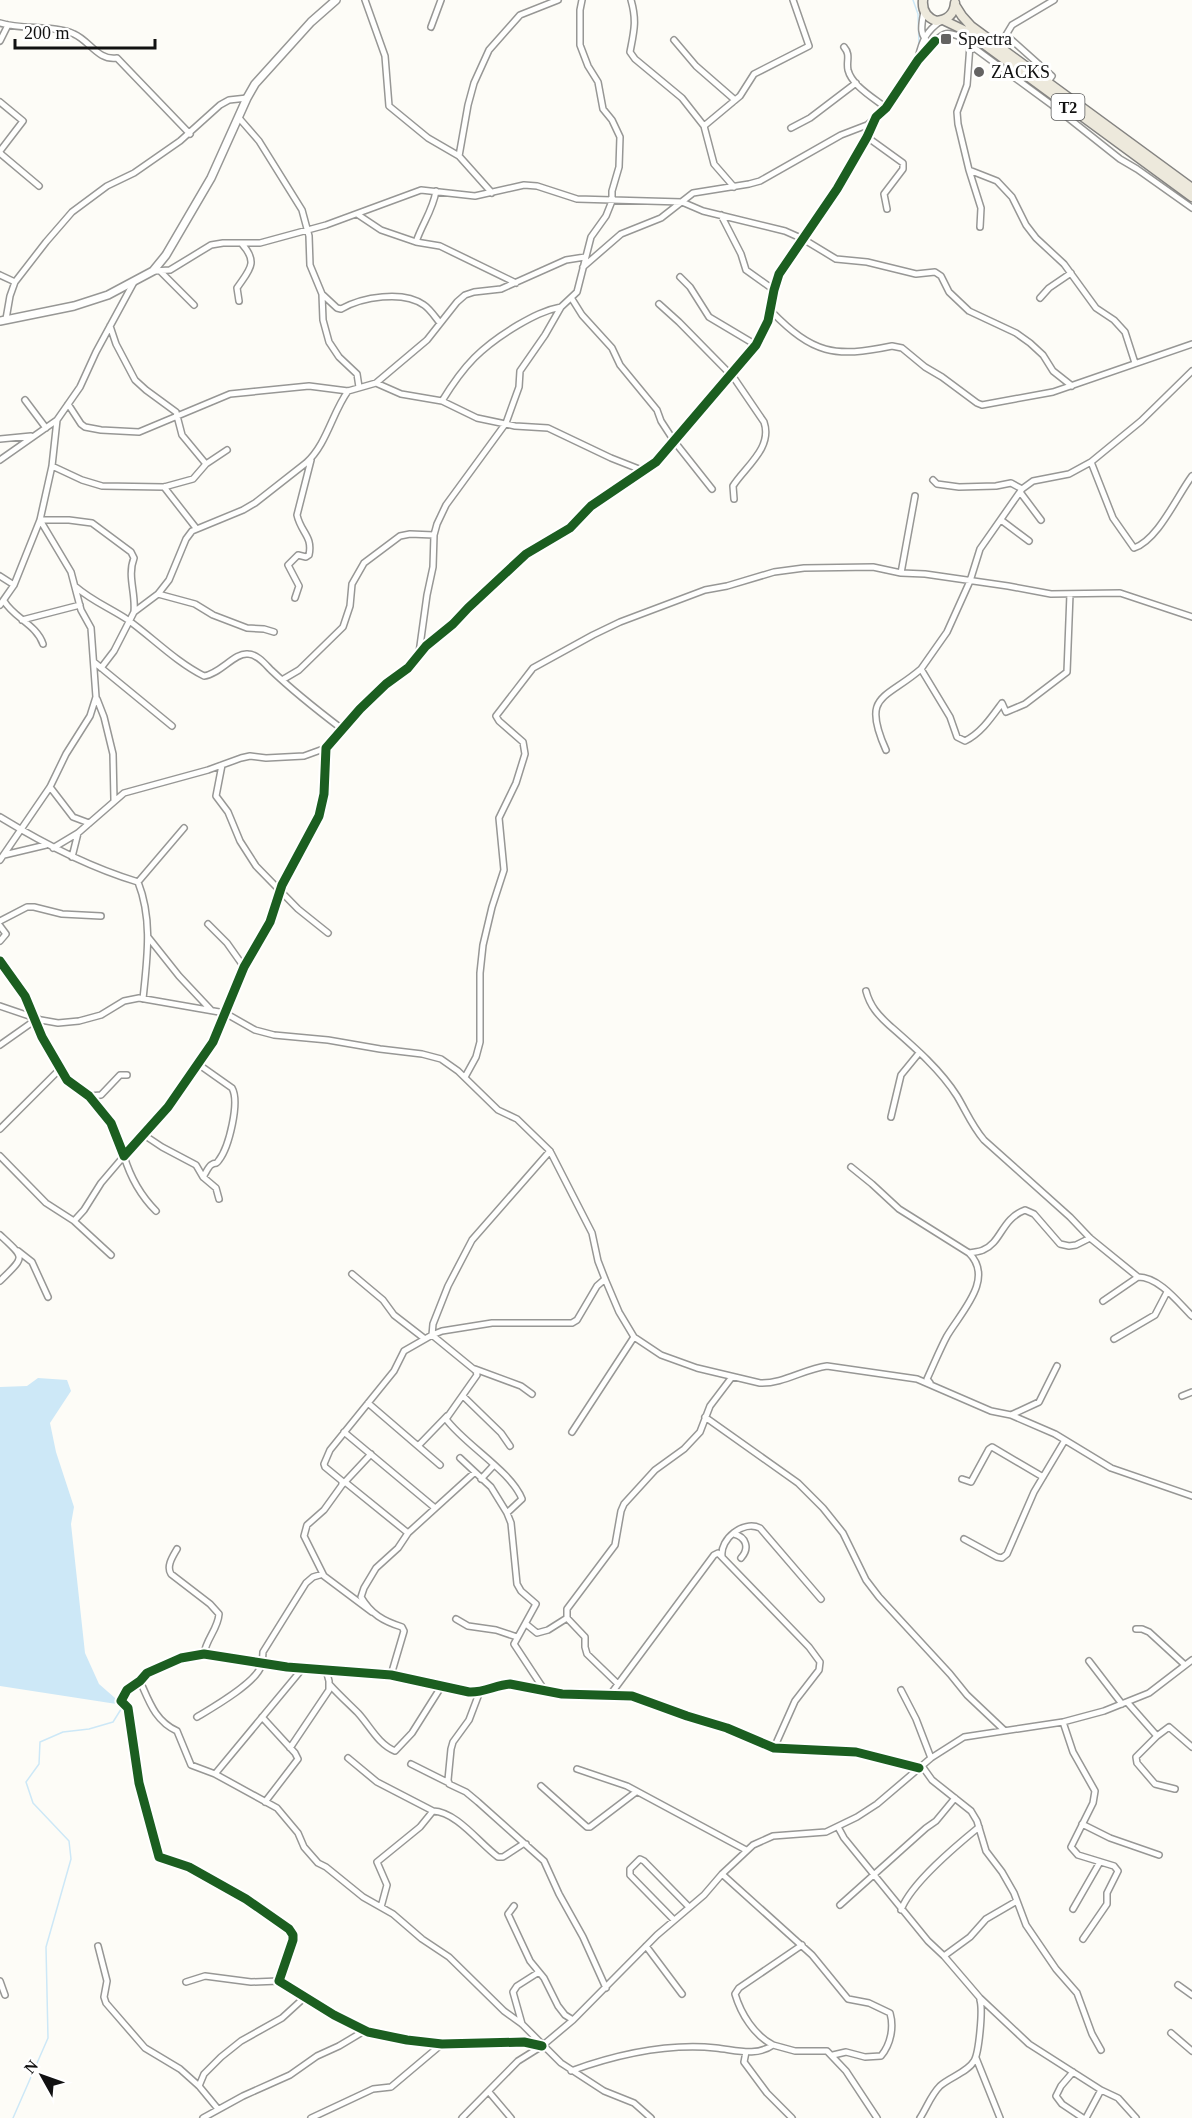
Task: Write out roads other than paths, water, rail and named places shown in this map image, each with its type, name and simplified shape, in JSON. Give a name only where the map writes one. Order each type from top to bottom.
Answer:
[{"type":"main road","name":"T2","points":[[955,3],[966,21],[1192,188]]},
{"type":"main road","points":[[922,4],[930,18],[936,21],[952,15],[955,3]]},
{"type":"main road","name":"T2","points":[[942,20],[966,31],[1192,197]]},
{"type":"street","points":[[247,98],[229,100],[220,105],[190,134],[134,172],[107,186],[72,212],[15,282],[3,320],[74,306],[108,295],[153,272],[166,255],[211,178],[255,84],[311,22],[336,0]]},
{"type":"street","points":[[365,0],[385,56],[389,106],[428,138],[459,156],[492,193]]},
{"type":"street","points":[[431,27],[441,0]]},
{"type":"street","points":[[459,156],[474,83],[489,50],[520,15],[558,0]]},
{"type":"street","points":[[442,401],[462,370],[486,345],[530,318],[561,307],[572,299],[577,292],[591,237],[606,216],[612,201],[612,191],[619,167],[620,137],[612,120],[603,109],[598,82],[588,66],[580,45],[582,0]]},
{"type":"street","points":[[631,0],[636,18],[632,54],[682,98],[704,126],[714,164],[734,187]]},
{"type":"street","points":[[704,126],[721,114],[746,89],[754,74],[809,46],[793,0]]},
{"type":"street","points":[[1047,82],[1052,76],[1046,69],[1006,35],[1012,25],[1054,0]]},
{"type":"street","points":[[922,4],[924,38],[930,43],[935,41]]},
{"type":"street","points":[[918,60],[924,38],[932,27],[942,20]]},
{"type":"street","points":[[0,23],[73,33],[106,58],[117,58],[190,134]]},
{"type":"street","points":[[0,41],[8,25]]},
{"type":"street","points":[[583,267],[621,234],[661,218],[693,194],[760,181],[841,135],[867,125],[886,108],[918,60],[940,36],[948,33],[958,36],[1120,159],[1192,208]]},
{"type":"street","points":[[674,40],[696,66],[735,100]]},
{"type":"street","points":[[970,45],[967,85],[957,112],[969,170],[981,208],[980,227]]},
{"type":"street","points":[[844,47],[849,54],[848,70],[856,83],[886,108]]},
{"type":"street","points":[[791,128],[810,118],[856,83]]},
{"type":"street","points":[[0,102],[23,121],[0,151],[1,154],[39,186]]},
{"type":"street","points":[[53,848],[78,833],[124,793],[250,756],[304,756],[326,748],[386,684],[408,668],[418,655],[526,554],[570,528],[591,506],[656,462],[756,345],[771,311],[774,290],[780,274],[837,189],[876,117]]},
{"type":"street","points":[[238,118],[259,141],[297,201],[308,230],[310,265],[322,294],[323,320],[329,342],[339,357],[357,374],[359,387]]},
{"type":"street","points":[[867,137],[894,155],[903,164],[903,169],[884,194],[887,209]]},
{"type":"street","points":[[969,170],[991,178],[1012,197],[1026,225],[1036,238],[1071,273],[1096,308],[1114,320],[1125,332],[1135,363]]},
{"type":"street","points":[[153,272],[170,270],[211,245],[260,243],[357,214],[421,190],[465,196],[492,193],[524,185],[537,186],[577,199],[641,203],[682,202],[691,207],[785,231],[836,259],[877,264],[916,274],[938,274],[949,292],[969,311],[1016,333],[1030,343],[1043,354],[1053,371],[1072,386]]},
{"type":"street","points":[[416,242],[423,221],[433,206],[436,191]]},
{"type":"street","points":[[357,214],[381,230],[416,242],[440,246],[516,283]]},
{"type":"street","points":[[721,215],[741,254],[746,270],[774,290]]},
{"type":"street","points":[[239,301],[237,288],[252,262],[252,256],[242,244]]},
{"type":"street","points":[[68,404],[81,424],[101,430],[139,432],[230,394],[309,386],[348,391],[376,383],[427,340],[465,295],[501,289],[566,260],[585,257]]},
{"type":"street","points":[[161,272],[194,305]]},
{"type":"street","points":[[1040,298],[1049,288],[1071,273]]},
{"type":"street","points":[[0,275],[15,282]]},
{"type":"street","points":[[680,277],[690,287],[709,317],[756,345]]},
{"type":"street","points":[[0,460],[57,420],[80,387],[134,282]]},
{"type":"street","points":[[322,294],[341,309],[368,298],[398,296],[422,303],[440,323]]},
{"type":"street","points":[[572,299],[582,315],[612,348],[620,365],[657,410],[674,441],[712,489]]},
{"type":"street","points":[[659,304],[679,321],[731,375],[764,422],[766,429],[759,452],[733,486],[734,499]]},
{"type":"street","points":[[418,655],[427,595],[434,567],[434,535],[446,505],[506,423],[519,387],[520,371],[561,307]]},
{"type":"street","points":[[771,311],[801,339],[834,352],[892,346],[902,348],[925,367],[982,405],[1025,398],[1072,386],[1192,344]]},
{"type":"street","points":[[110,326],[116,344],[135,380],[150,394],[173,409],[178,416],[182,435],[206,464]]},
{"type":"street","points":[[886,750],[876,725],[880,700],[886,693],[921,669],[946,632],[970,581],[980,549],[1021,490],[1033,481],[1070,474],[1091,462],[1141,422],[1192,371]]},
{"type":"street","points":[[376,383],[401,394],[442,401],[477,418],[548,428],[610,458],[644,471]]},
{"type":"street","points":[[295,598],[298,586],[288,565],[298,555],[306,557],[309,555],[310,542],[297,515],[311,458],[332,425],[340,401],[348,391]]},
{"type":"street","points":[[25,400],[46,428]]},
{"type":"street","points":[[43,644],[38,634],[2,603],[14,585],[40,520],[52,466],[57,420]]},
{"type":"street","points":[[0,439],[33,436]]},
{"type":"street","points":[[52,466],[82,480],[102,486],[164,487],[193,479],[206,464],[227,450]]},
{"type":"street","points":[[102,668],[114,651],[134,612],[158,594],[173,573],[186,539],[196,528],[255,503],[311,458]]},
{"type":"street","points":[[1091,462],[1113,518],[1134,548],[1142,544],[1161,526],[1175,500],[1192,476]]},
{"type":"street","points":[[933,480],[936,484],[959,487],[996,486],[1011,483],[1021,490],[1041,520]]},
{"type":"street","points":[[164,487],[196,528]]},
{"type":"street","points":[[901,573],[915,496]]},
{"type":"street","points":[[40,520],[71,572],[80,605],[91,628],[96,697],[104,717],[113,754],[114,800]]},
{"type":"street","points":[[40,520],[69,520],[92,524],[131,552],[134,558],[130,575],[135,595],[134,612]]},
{"type":"street","points":[[1001,520],[1029,541]]},
{"type":"street","points":[[282,680],[299,670],[343,627],[350,606],[352,584],[364,563],[400,536],[434,535]]},
{"type":"street","points":[[465,1077],[476,1057],[480,1042],[480,973],[483,945],[504,870],[499,818],[513,792],[525,754],[523,742],[496,716],[533,668],[620,622],[705,590],[727,586],[755,576],[792,569],[888,568],[901,573],[925,574],[1051,594],[1120,593],[1192,617]]},
{"type":"street","points":[[0,576],[14,585]]},
{"type":"street","points":[[76,587],[204,676],[213,674],[238,656],[248,654],[258,658],[342,729]]},
{"type":"street","points":[[158,594],[195,604],[213,615],[247,628],[274,632]]},
{"type":"street","points":[[921,669],[950,717],[957,737],[965,741],[973,737],[988,723],[1002,703],[1006,712],[1025,704],[1067,672],[1070,594]]},
{"type":"street","points":[[22,620],[80,605]]},
{"type":"street","points":[[94,662],[172,726]]},
{"type":"street","points":[[1,857],[50,786],[66,754],[90,716],[96,697]]},
{"type":"street","points":[[74,1221],[101,1183],[168,1107],[213,1042],[244,968],[270,922],[280,890],[319,816],[324,794],[326,748]]},
{"type":"street","points":[[222,765],[216,796],[228,812],[240,841],[256,866],[298,909],[328,933]]},
{"type":"street","points":[[215,768],[219,774]]},
{"type":"street","points":[[50,786],[73,817],[88,823]]},
{"type":"street","points":[[0,817],[46,845],[138,882],[146,901],[148,936],[143,999]]},
{"type":"street","points":[[138,882],[184,828]]},
{"type":"street","points":[[72,857],[78,833]]},
{"type":"street","points":[[1,857],[46,845]]},
{"type":"street","points":[[0,921],[27,907],[62,914],[101,916]]},
{"type":"street","points":[[208,924],[227,944],[244,968]]},
{"type":"street","points":[[0,926],[6,934],[0,941]]},
{"type":"street","points":[[148,936],[179,976],[211,1010]]},
{"type":"street","points":[[0,961],[25,996],[33,1019],[60,1068],[73,1086],[89,1096],[111,1123],[128,1170],[146,1200],[156,1211]]},
{"type":"street","points":[[866,991],[873,1008],[948,1084],[973,1127],[984,1140],[1070,1216],[1090,1238],[1138,1277]]},
{"type":"street","points":[[1,1007],[33,1019],[49,1022],[79,1021],[101,1015],[124,1001],[143,999],[211,1010],[225,1014],[255,1030],[274,1035],[328,1040],[422,1054],[445,1061],[465,1077],[498,1110],[517,1119],[550,1151],[592,1233],[598,1261],[619,1312],[634,1337],[661,1355],[697,1368],[769,1383],[816,1367],[827,1366],[906,1377],[931,1384],[991,1411],[1011,1415],[1065,1440],[1111,1468],[1192,1496]]},
{"type":"street","points":[[0,1045],[33,1019]]},
{"type":"street","points":[[891,1117],[901,1075],[919,1053]]},
{"type":"street","points":[[198,1064],[232,1088],[235,1097],[232,1126],[220,1159],[210,1165],[203,1177]]},
{"type":"street","points":[[0,1129],[60,1068]]},
{"type":"street","points":[[89,1096],[101,1095],[120,1075],[127,1075]]},
{"type":"street","points":[[144,1135],[196,1165],[203,1177],[216,1188],[219,1199]]},
{"type":"street","points":[[432,1335],[433,1324],[448,1286],[472,1240],[550,1151]]},
{"type":"street","points":[[0,1156],[46,1203],[74,1221],[111,1256]]},
{"type":"street","points":[[851,1167],[899,1209],[969,1253],[976,1260],[979,1278],[974,1294],[944,1342],[927,1379],[931,1384]]},
{"type":"street","points":[[969,1253],[983,1251],[990,1246],[1008,1221],[1016,1213],[1025,1210],[1034,1214],[1060,1244],[1076,1245],[1090,1238]]},
{"type":"street","points":[[0,1236],[32,1262],[48,1297]]},
{"type":"street","points":[[0,1281],[19,1262],[20,1256],[17,1250]]},
{"type":"street","points":[[352,1274],[375,1293],[394,1315],[425,1339]]},
{"type":"street","points":[[1103,1300],[1138,1277],[1145,1277],[1167,1292],[1192,1316]]},
{"type":"street","points":[[408,1533],[344,1484],[327,1470],[324,1464],[330,1450],[394,1371],[404,1352],[442,1331],[492,1323],[572,1323],[577,1320],[597,1286],[605,1280]]},
{"type":"street","points":[[1114,1339],[1155,1315],[1167,1292]]},
{"type":"street","points":[[432,1335],[475,1369],[520,1386],[532,1394]]},
{"type":"street","points":[[572,1432],[634,1337]]},
{"type":"street","points":[[1011,1415],[1039,1402],[1057,1366]]},
{"type":"street","points":[[419,1445],[463,1396],[477,1375],[475,1369]]},
{"type":"street","points":[[618,1684],[587,1654],[585,1637],[567,1618],[567,1609],[615,1545],[624,1504],[655,1470],[689,1444],[700,1432],[713,1402],[732,1377]]},
{"type":"street","points":[[1182,1396],[1192,1392]]},
{"type":"street","points":[[463,1396],[501,1433],[510,1446]]},
{"type":"street","points":[[368,1403],[440,1465]]},
{"type":"street","points":[[447,1415],[448,1422],[517,1490],[522,1500],[507,1513]]},
{"type":"street","points":[[705,1417],[798,1483],[811,1495],[843,1533],[866,1580],[879,1597],[967,1695],[1004,1730]]},
{"type":"street","points":[[344,1432],[435,1508]]},
{"type":"street","points":[[964,1539],[997,1557],[1006,1554],[1043,1477],[1065,1440]]},
{"type":"street","points":[[962,1479],[971,1482],[992,1447],[1043,1477]]},
{"type":"street","points":[[370,1454],[324,1510],[307,1525],[303,1533],[323,1574],[388,1623],[402,1627],[404,1631],[391,1675]]},
{"type":"street","points":[[460,1458],[490,1487],[511,1523],[517,1584],[521,1591],[536,1604],[514,1644],[545,1691]]},
{"type":"street","points":[[481,1479],[494,1465]]},
{"type":"street","points":[[372,1612],[362,1597],[364,1588],[376,1568],[398,1548],[408,1533],[474,1473]]},
{"type":"street","points":[[722,1556],[721,1551],[724,1544],[746,1525],[760,1528],[821,1599]]},
{"type":"street","points":[[734,1534],[742,1537],[746,1545],[741,1558]]},
{"type":"street","points":[[177,1549],[170,1561],[171,1575],[210,1604],[219,1614],[218,1622],[205,1647],[204,1654]]},
{"type":"street","points":[[610,1695],[714,1555],[718,1553],[809,1647],[820,1662],[819,1670],[795,1701],[774,1748]]},
{"type":"street","points":[[197,1717],[223,1702],[257,1673],[267,1646],[306,1583],[313,1577],[323,1574]]},
{"type":"street","points":[[526,1624],[537,1633],[542,1633],[567,1618]]},
{"type":"street","points":[[456,1619],[468,1626],[496,1630],[517,1637]]},
{"type":"street","points":[[1136,1629],[1149,1632],[1185,1665]]},
{"type":"street","points":[[279,1981],[293,1940],[289,1929],[246,1899],[189,1867],[159,1857],[139,1783],[129,1714],[121,1701],[127,1690],[147,1673],[181,1658],[204,1654],[303,1668],[391,1675],[469,1692],[510,1684],[562,1694],[632,1696],[727,1728],[774,1748],[856,1752],[920,1767],[932,1780],[971,1811],[979,1827],[986,1851],[1002,1872],[1026,1925],[1056,1969],[1077,1993],[1092,2034],[1101,2050]]},
{"type":"street","points":[[462,2118],[518,2061],[542,2046],[573,2020],[646,1946],[704,1895],[746,1850],[761,1840],[773,1836],[816,1834],[838,1827],[867,1811],[920,1767],[964,1737],[1063,1722],[1124,1703],[1149,1693],[1192,1660]]},
{"type":"street","points":[[1089,1661],[1124,1703],[1157,1736]]},
{"type":"street","points":[[215,1774],[303,1668]]},
{"type":"street","points":[[326,1670],[330,1686],[357,1712],[376,1737],[395,1751],[412,1733],[441,1687]]},
{"type":"street","points":[[140,1681],[158,1718],[177,1731],[191,1765],[215,1774],[277,1808],[298,1833],[304,1847],[318,1863],[326,1866],[363,1898],[381,1907],[449,1957],[504,2011],[571,2071],[604,2091],[634,2103],[651,2118]]},
{"type":"street","points":[[290,1748],[326,1696],[330,1686]]},
{"type":"street","points":[[901,1690],[932,1758]]},
{"type":"street","points":[[449,1784],[447,1776],[451,1749],[456,1736],[469,1720],[480,1691]]},
{"type":"street","points":[[262,1717],[298,1759],[265,1802]]},
{"type":"street","points":[[1063,1722],[1073,1752],[1095,1791],[1094,1803],[1071,1847],[1078,1855],[1114,1866],[1117,1868],[1118,1875],[1107,1893],[1107,1904],[1083,1939]]},
{"type":"street","points":[[1174,1789],[1155,1784],[1136,1760],[1138,1754],[1169,1727],[1192,1747]]},
{"type":"street","points":[[348,1758],[377,1782],[434,1811],[446,1813],[498,1857],[503,1857],[526,1844]]},
{"type":"street","points":[[411,1764],[466,1792],[544,1861],[606,1988]]},
{"type":"street","points":[[577,1769],[620,1783],[746,1850]]},
{"type":"street","points":[[541,1786],[587,1827],[636,1792]]},
{"type":"street","points":[[840,1905],[936,1821],[955,1798]]},
{"type":"street","points":[[381,1907],[387,1885],[377,1862],[420,1827],[434,1811]]},
{"type":"street","points":[[1082,1824],[1110,1838],[1159,1855]]},
{"type":"street","points":[[838,1827],[844,1838],[902,1910],[980,1998],[1029,2044],[1101,2090],[1118,2098],[1136,2118]]},
{"type":"street","points":[[902,1910],[909,1895],[933,1867],[979,1827]]},
{"type":"street","points":[[674,1920],[630,1875],[630,1869],[638,1860],[642,1860],[689,1907]]},
{"type":"street","points":[[1073,1909],[1100,1862]]},
{"type":"street","points":[[722,1874],[816,1959],[845,1996],[852,2000],[869,2002],[890,2013],[892,2022],[886,2050],[882,2056],[865,2057],[846,2052],[833,2055]]},
{"type":"street","points":[[944,1956],[970,1936],[986,1918],[1017,1901]]},
{"type":"street","points":[[514,1906],[508,1914],[530,1961],[539,1972],[561,2011],[573,2020]]},
{"type":"street","points":[[98,1946],[106,1981],[104,1997],[106,2003],[145,2048],[174,2065],[199,2086],[218,2109]]},
{"type":"street","points":[[646,1946],[682,1994]]},
{"type":"street","points":[[802,1946],[739,1988],[735,1994],[754,2030],[763,2040],[795,2051],[827,2051],[833,2055],[877,2118]]},
{"type":"street","points":[[522,2025],[513,1992],[520,1983],[539,1972]]},
{"type":"street","points":[[186,1982],[205,1976],[251,1982],[279,1981],[364,2031],[407,2040],[442,2044],[524,2042],[542,2046]]},
{"type":"street","points":[[0,1981],[5,1995]]},
{"type":"street","points":[[1178,1984],[1192,1995]]},
{"type":"street","points":[[199,2086],[204,2074],[221,2057],[241,2041],[277,2022],[305,1997]]},
{"type":"street","points":[[980,1998],[982,2019],[976,2058],[1000,2118]]},
{"type":"street","points":[[203,2118],[290,2075],[317,2056],[364,2031]]},
{"type":"street","points":[[1172,2033],[1192,2051]]},
{"type":"street","points":[[311,2118],[373,2089],[391,2087],[442,2044]]},
{"type":"street","points":[[571,2071],[628,2054],[667,2047],[687,2046],[759,2052],[773,2045]]},
{"type":"street","points":[[746,2052],[744,2062],[767,2093],[792,2118]]},
{"type":"street","points":[[920,2118],[934,2093],[976,2058]]},
{"type":"street","points":[[1073,2072],[1056,2096],[1062,2104],[1085,2118],[1101,2090]]},
{"type":"street","points":[[489,2092],[511,2118]]},
{"type":"water","points":[[38,1378],[67,1380],[71,1391],[50,1423],[56,1452],[74,1507],[71,1524],[85,1653],[99,1684],[123,1705],[0,1686],[0,1387],[27,1386]]},
{"type":"waterway","points":[[913,0],[918,14],[919,45]]},
{"type":"waterway","points":[[13,2118],[48,2038],[46,1947],[71,1859],[69,1841],[33,1803],[26,1782],[39,1764],[40,1742],[63,1732],[89,1729],[113,1722],[123,1706]]},
{"type":"place","name":"Spectra","points":[[946,39]]},
{"type":"place","name":"ZACKS","points":[[979,72]]}]
